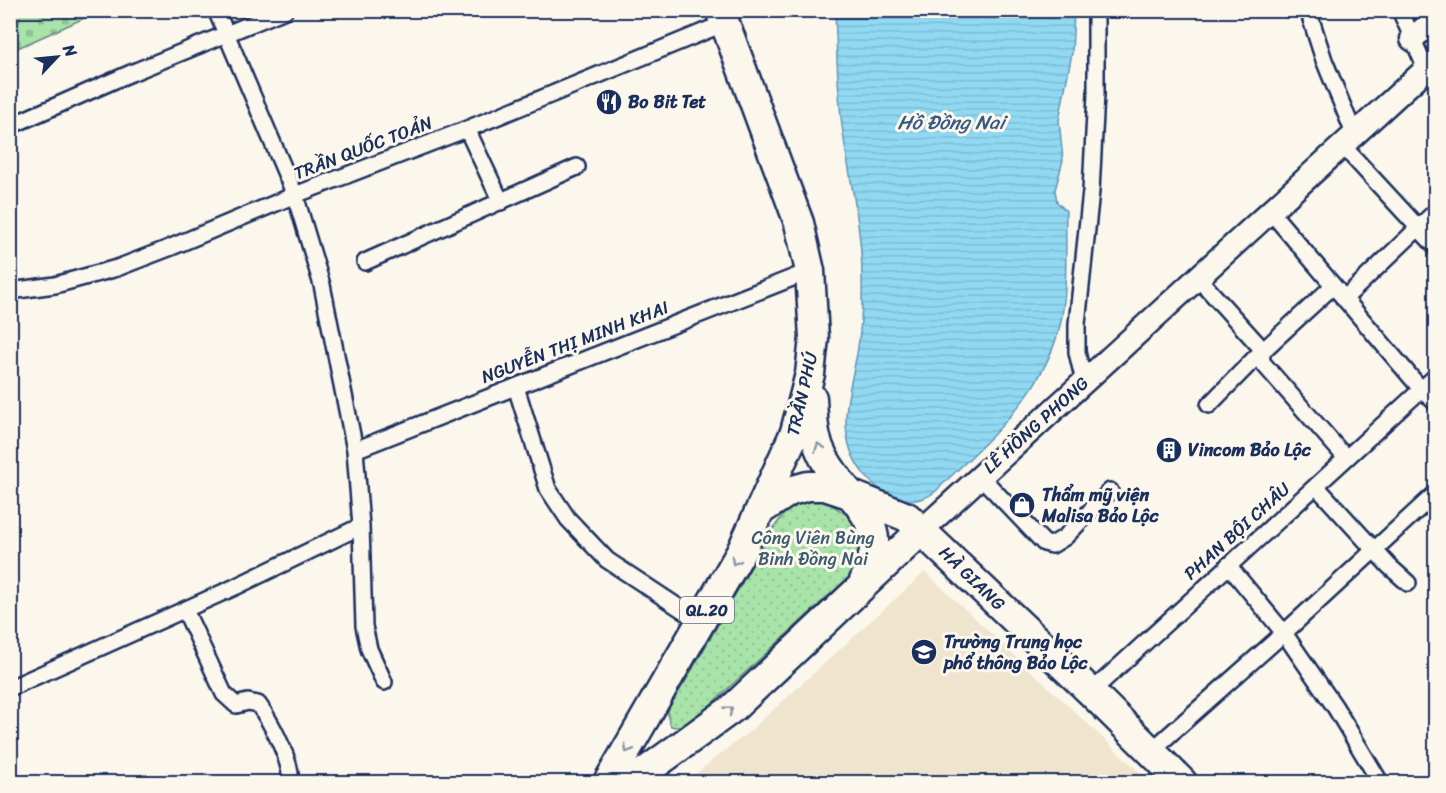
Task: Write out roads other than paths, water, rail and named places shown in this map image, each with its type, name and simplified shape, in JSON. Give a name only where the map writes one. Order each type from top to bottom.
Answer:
[{"type":"highway","name":"TRẦN PHÚ","points":[[608,783],[741,552],[795,432],[810,374],[814,338],[810,271],[799,223],[723,17]]},
{"type":"highway","name":"HÀ GIANG","points":[[810,374],[812,419],[821,452],[829,467],[864,512],[872,530],[875,548],[872,567],[863,583]]},
{"type":"highway","name":"HÀ GIANG","points":[[761,510],[790,491],[808,486],[825,486],[907,518],[1091,692],[1182,783]]},
{"type":"highway","name":"LÊ HỒNG PHONG","points":[[631,783],[733,708],[863,583],[922,530]]},
{"type":"highway","points":[[654,704],[659,727],[666,735],[676,739],[690,739]]},
{"type":"street","points":[[216,10],[295,195],[322,285],[355,450],[361,526],[364,626],[369,649],[384,682]]},
{"type":"street","points":[[10,126],[131,73],[285,10]]},
{"type":"street","points":[[1084,382],[1077,352],[1077,324],[1090,191],[1096,94],[1096,10]]},
{"type":"street","points":[[1308,10],[1349,141],[1436,247]]},
{"type":"street","points":[[1400,10],[1412,39],[1432,70]]},
{"type":"street","name":"TRẦN QUỐC TOẢN","points":[[10,291],[55,285],[117,268],[295,195],[467,129],[723,17]]},
{"type":"street","points":[[1412,39],[1436,18]]},
{"type":"street","name":"LÊ HỒNG PHONG","points":[[922,530],[1349,141],[1432,70]]},
{"type":"street","points":[[467,129],[501,202]]},
{"type":"street","points":[[365,262],[577,167]]},
{"type":"street","points":[[1344,298],[1436,211]]},
{"type":"street","points":[[1271,212],[1421,389],[1436,403]]},
{"type":"street","name":"NGUYỄN THỊ MINH KHAI","points":[[355,450],[810,271]]},
{"type":"street","points":[[1198,278],[1263,350]]},
{"type":"street","points":[[1209,405],[1263,350],[1333,285]]},
{"type":"street","points":[[1263,350],[1261,361],[1346,458]]},
{"type":"street","name":"PHAN BỘI CHÂU","points":[[1091,692],[1436,376]]},
{"type":"street","points":[[516,387],[548,489],[568,519],[607,560],[701,622]]},
{"type":"street","points":[[980,476],[1044,543],[1052,545],[1065,537],[1110,491]]},
{"type":"street","points":[[1316,486],[1408,583]]},
{"type":"street","points":[[1150,752],[1436,493]]},
{"type":"street","points":[[10,688],[184,610],[361,526]]},
{"type":"street","points":[[1228,565],[1284,633],[1335,707],[1380,783]]},
{"type":"street","points":[[184,610],[224,694],[236,705],[248,702],[258,704],[270,720],[288,762],[290,773]]},
{"type":"water","name":"Hồ Đồng Nai","points":[[835,11],[1074,11],[1072,53],[1059,120],[1063,160],[1055,190],[1057,202],[1066,211],[1065,280],[1061,321],[1053,347],[1042,372],[1012,415],[936,491],[923,498],[910,500],[897,498],[873,484],[855,461],[847,436],[846,413],[860,335],[862,277],[858,223],[841,118]]},
{"type":"place","name":"Bo Bit Tet","points":[[609,102]]},
{"type":"place","name":"Vincom Bảo Lộc","points":[[1169,450]]},
{"type":"place","name":"Thẩm mỹ viện Malisa Bảo Lộc","points":[[1022,505]]},
{"type":"place","name":"Trường Trung học phổ thông Bảo Lộc","points":[[924,652]]},
{"type":"park label","name":"Công Viên Bùng Binh Đồng Nai","points":[[813,548]]}]
